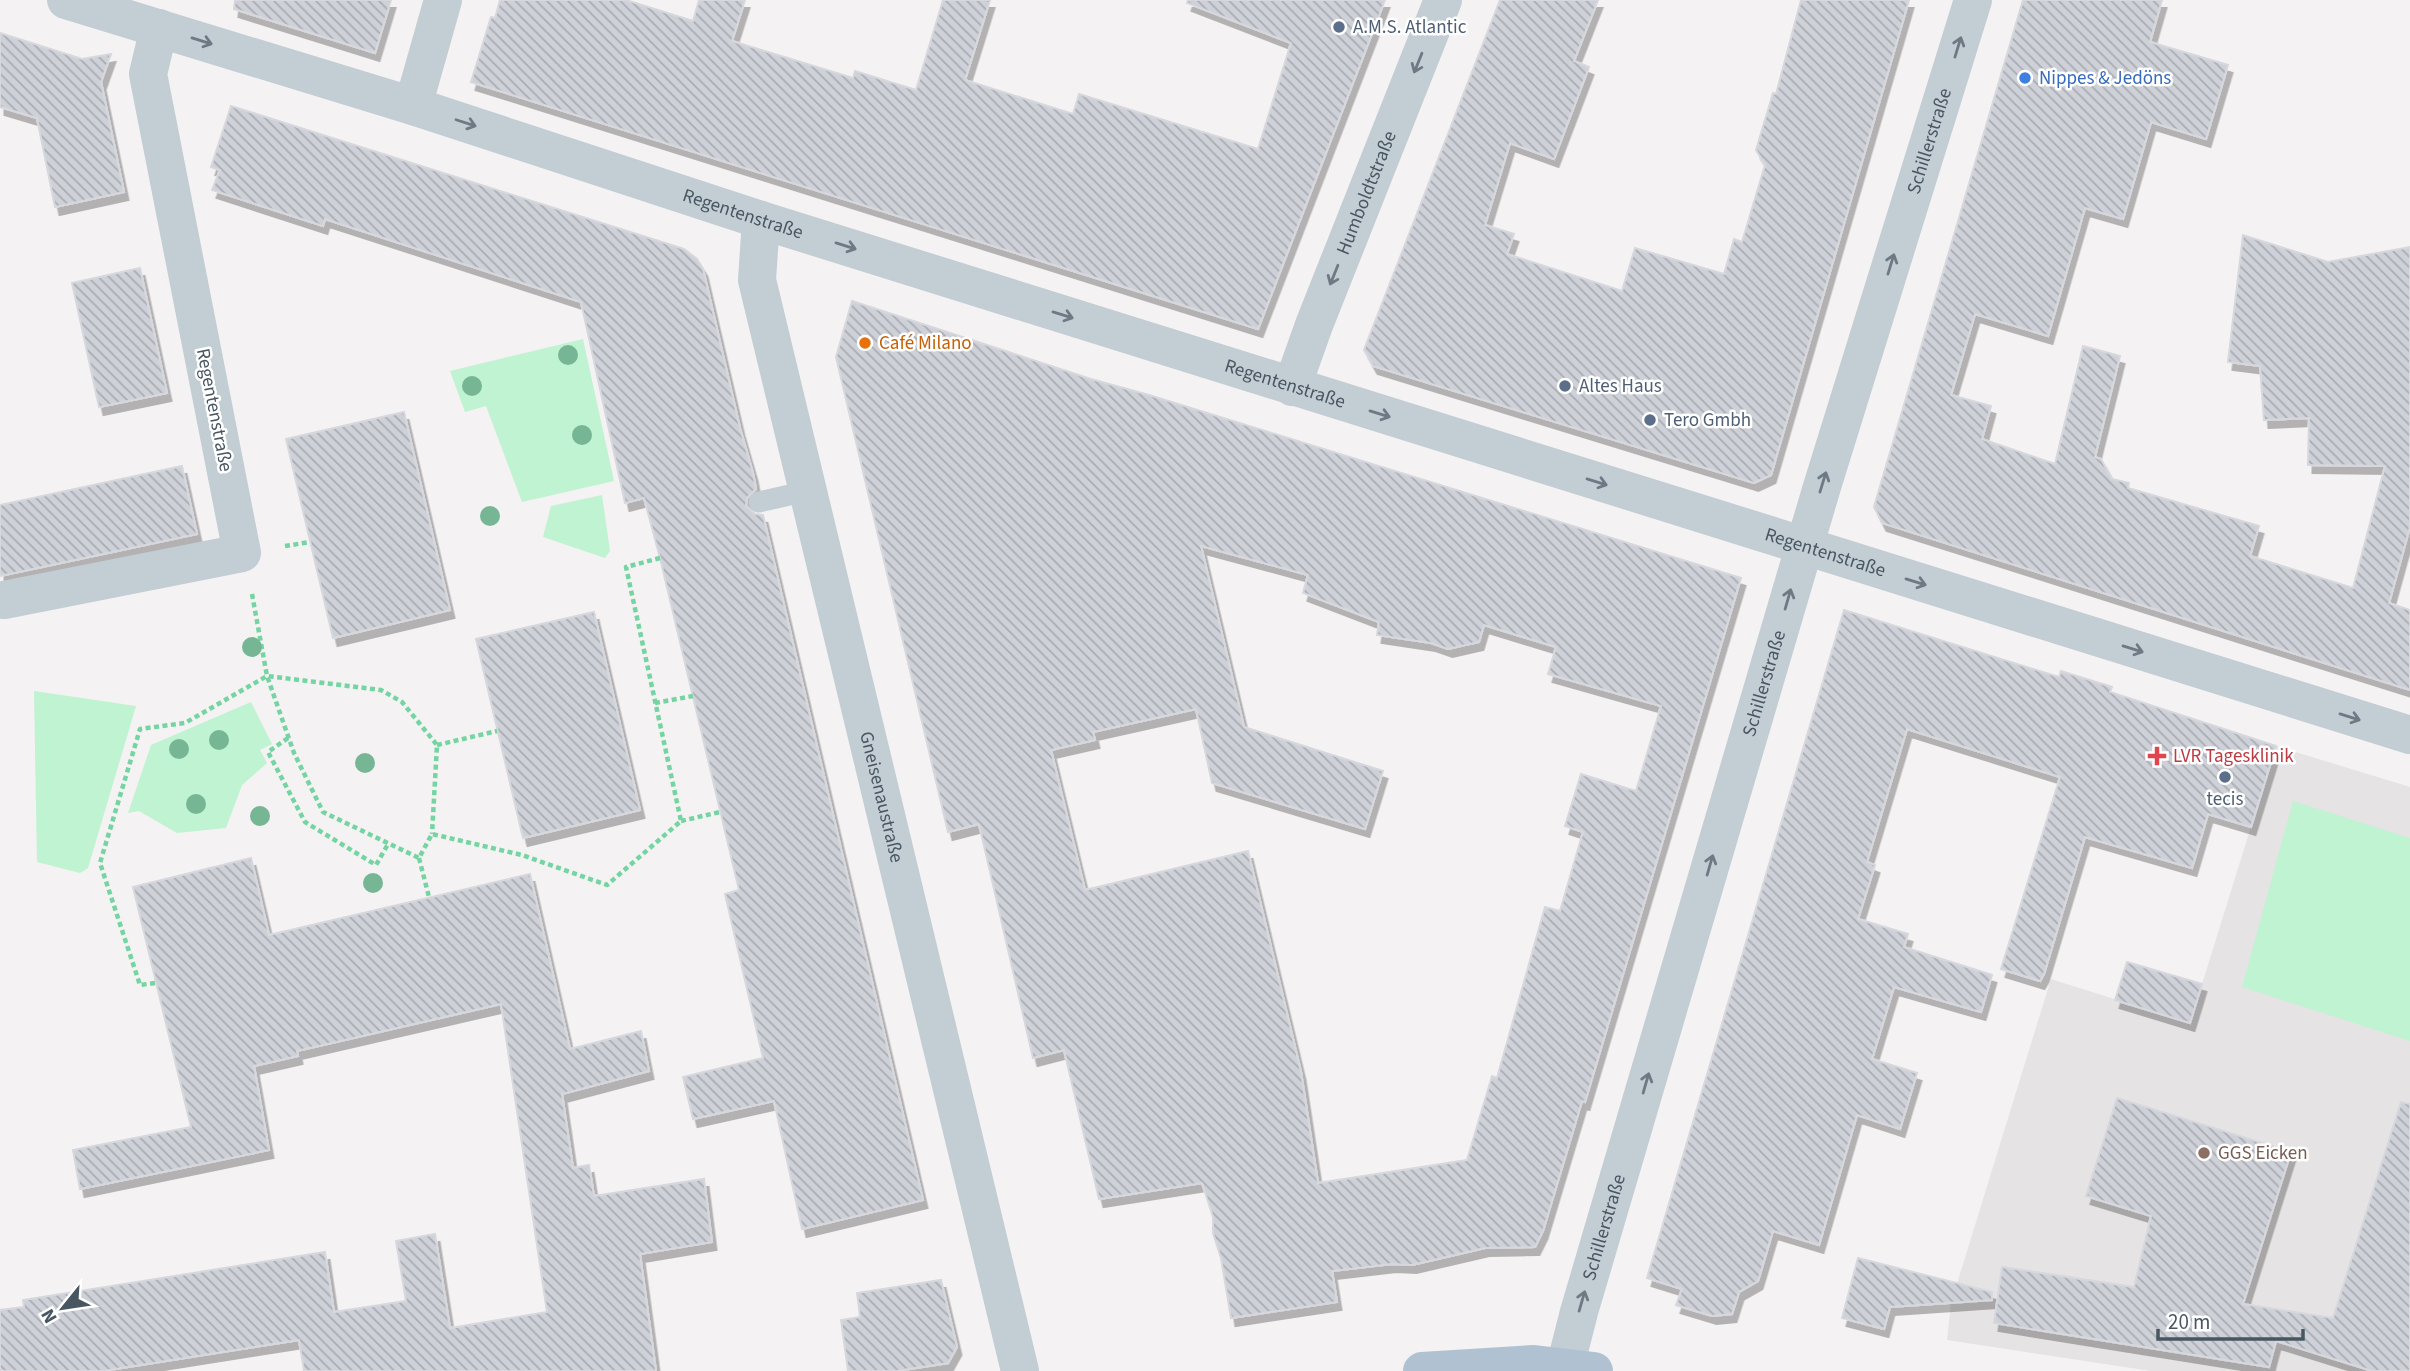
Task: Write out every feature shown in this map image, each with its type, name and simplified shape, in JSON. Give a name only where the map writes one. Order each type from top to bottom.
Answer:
[{"type":"main road","points":[[1422,1371],[1534,1364],[1579,1369]]},
{"type":"street","name":"Regentenstraße","points":[[66,0],[412,106],[761,220],[1292,387],[2410,735]]},
{"type":"street","points":[[412,106],[443,0]]},
{"type":"street","name":"Humboldtstraße","points":[[1292,387],[1443,0]]},
{"type":"street","name":"Schillerstraße","points":[[1579,1369],[1578,1312],[1804,547],[1972,0]]},
{"type":"street","name":"Regentenstraße","points":[[2,598],[242,553],[148,74],[159,28]]},
{"type":"street","name":"Gneisenaustraße","points":[[761,220],[757,280],[1020,1371]]},
{"type":"lane","points":[[759,502],[807,491]]},
{"type":"path","points":[[660,558],[626,567],[681,821]]},
{"type":"path","points":[[267,676],[294,753],[323,811],[419,858]]},
{"type":"path","points":[[155,983],[140,985],[100,863],[140,729],[185,723],[267,676],[381,690],[402,702],[437,745],[432,834],[419,858],[429,897]]},
{"type":"path","points":[[655,703],[693,696]]},
{"type":"path","points":[[437,745],[497,731]]},
{"type":"path","points":[[288,738],[268,752],[305,822],[376,865],[388,844]]},
{"type":"path","points":[[432,834],[522,855],[607,886],[681,821],[720,812]]},
{"type":"shaded area","name":"GGS Eicken","points":[[2276,746],[2410,787],[2410,1371],[2151,1371],[1947,1340],[1951,1303],[2051,979],[2190,1023]]},
{"type":"green space","points":[[583,339],[614,481],[522,502],[486,406],[465,412],[450,371]]},
{"type":"green space","points":[[602,495],[610,551],[605,558],[543,537],[551,506]]},
{"type":"green space","points":[[34,691],[136,706],[88,868],[80,873],[37,862]]},
{"type":"green space","points":[[251,702],[272,744],[260,750],[267,763],[242,785],[226,828],[177,833],[139,811],[128,813],[151,745]]},
{"type":"green space","points":[[2293,801],[2410,838],[2410,1041],[2242,987]]},
{"type":"building","points":[[235,0],[391,0],[375,53],[234,9]]},
{"type":"building","points":[[500,0],[626,0],[693,21],[699,0],[745,0],[732,41],[853,78],[855,71],[916,90],[943,0],[990,0],[965,80],[1073,114],[1079,94],[1258,149],[1291,43],[1187,3],[1188,0],[1385,0],[1258,329],[471,82],[491,17],[495,18]]},
{"type":"building","points":[[1500,0],[1598,0],[1574,61],[1589,67],[1554,159],[1510,143],[1485,225],[1514,234],[1507,254],[1622,291],[1635,248],[1724,274],[1734,239],[1742,242],[1765,165],[1756,150],[1773,93],[1776,94],[1801,0],[1909,0],[1771,475],[1754,483],[1373,366],[1364,350]]},
{"type":"building","points":[[2023,0],[2162,0],[2150,42],[2228,65],[2206,139],[2151,122],[2123,219],[2085,208],[2048,336],[1975,314],[1951,395],[1991,406],[1982,439],[2055,464],[2083,346],[2120,356],[2095,457],[2101,459],[2112,479],[2129,483],[2128,488],[2259,526],[2250,556],[2353,588],[2385,466],[2308,465],[2309,418],[2264,420],[2260,366],[2228,362],[2243,235],[2328,262],[2410,247],[2410,527],[2389,603],[2410,610],[2410,690],[1882,523],[1874,507]]},
{"type":"building","points":[[0,33],[82,59],[111,54],[101,82],[124,192],[55,207],[37,118],[0,107]]},
{"type":"building","points":[[231,106],[684,249],[697,259],[703,269],[753,473],[756,489],[747,498],[746,506],[755,514],[763,515],[923,1200],[802,1229],[774,1101],[693,1119],[683,1077],[763,1058],[725,894],[739,890],[660,558],[644,498],[625,503],[581,302],[325,219],[323,226],[212,190],[220,170],[211,167]]},
{"type":"building","points":[[140,268],[167,393],[99,407],[72,283]]},
{"type":"building","points":[[852,301],[1091,379],[1741,578],[1585,1102],[1582,1101],[1543,1231],[1535,1247],[1485,1248],[1412,1265],[1392,1264],[1332,1271],[1337,1302],[1231,1318],[1221,1258],[1213,1233],[1213,1217],[1202,1183],[1099,1199],[1064,1050],[1033,1058],[979,824],[948,832],[836,357]],"holes":[[[1201,546],[1308,575],[1303,593],[1379,622],[1377,635],[1431,643],[1448,649],[1479,642],[1484,625],[1556,647],[1548,674],[1661,706],[1636,791],[1581,774],[1565,826],[1583,832],[1560,911],[1545,907],[1497,1078],[1492,1076],[1467,1160],[1318,1183],[1301,1072],[1248,851],[1085,890],[1051,750],[1095,740],[1093,732],[1196,709],[1212,783],[1365,829],[1383,771],[1244,727]]]},
{"type":"building","points":[[404,412],[450,610],[333,638],[286,439]]},
{"type":"building","points":[[182,466],[197,534],[0,576],[0,505]]},
{"type":"building","points":[[1844,610],[2059,677],[2061,671],[2112,687],[2110,692],[2276,746],[2251,827],[2208,814],[2192,868],[2085,837],[2040,981],[2001,969],[2060,777],[1907,729],[1867,862],[1875,865],[1858,919],[1908,934],[1904,947],[1992,975],[1981,1012],[1894,987],[1872,1059],[1917,1073],[1900,1129],[1857,1115],[1819,1245],[1773,1231],[1758,1281],[1739,1292],[1732,1314],[1712,1316],[1676,1305],[1682,1289],[1647,1278]]},
{"type":"building","points":[[594,612],[640,810],[523,838],[476,639]]},
{"type":"building","points":[[251,858],[269,935],[530,874],[570,1049],[641,1031],[649,1071],[562,1094],[573,1168],[589,1165],[594,1196],[704,1179],[712,1242],[640,1254],[656,1371],[304,1371],[299,1340],[103,1371],[0,1371],[0,1310],[24,1307],[23,1300],[325,1252],[334,1312],[406,1301],[396,1241],[435,1234],[450,1328],[547,1312],[501,1004],[297,1051],[298,1056],[254,1066],[269,1150],[80,1189],[73,1150],[191,1127],[133,887]]},
{"type":"building","points":[[2127,962],[2202,984],[2190,1023],[2115,1000]]},
{"type":"building","points":[[2117,1098],[2291,1152],[2243,1304],[2333,1318],[2401,1102],[2410,1104],[2410,1371],[2372,1371],[2276,1341],[2269,1367],[1994,1323],[2002,1267],[2134,1287],[2151,1216],[2086,1196]]},
{"type":"building","points":[[1858,1258],[1992,1292],[1992,1300],[1890,1307],[1884,1329],[1842,1318]]},
{"type":"building","points":[[941,1280],[957,1347],[948,1363],[897,1371],[848,1371],[841,1320],[860,1317],[857,1293]]},
{"type":"place","name":"A.M.S. Atlantic","points":[[1339,27]]},
{"type":"place","name":"Nippes & Jedöns","points":[[2025,78]]},
{"type":"place","name":"Café Milano","points":[[865,343]]},
{"type":"place","name":"Altes Haus","points":[[1565,386]]},
{"type":"place","name":"Tero Gmbh","points":[[1650,420]]},
{"type":"place","name":"LVR Tagesklinik","points":[[2157,756]]},
{"type":"place","name":"tecis","points":[[2225,777]]},
{"type":"place","name":"GGS Eicken","points":[[2204,1153]]}]
